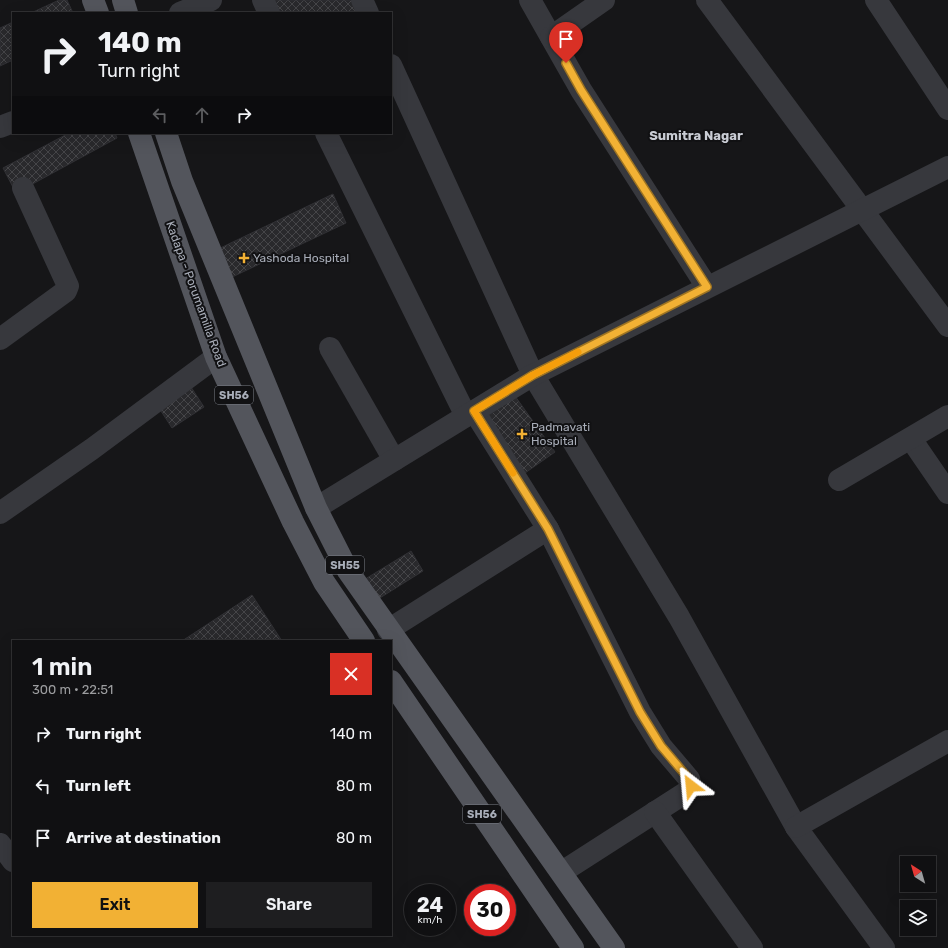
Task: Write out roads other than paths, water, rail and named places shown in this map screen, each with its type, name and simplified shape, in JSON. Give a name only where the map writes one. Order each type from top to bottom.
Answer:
[{"type":"main road","points":[[93,0],[98,12]]},
{"type":"main road","points":[[123,0],[127,12]]},
{"type":"main road","name":"Kadapa - Porumamilla Road","points":[[139,134],[216,357],[293,522],[324,582],[363,640]]},
{"type":"main road","name":"SH55","points":[[166,134],[182,181],[316,508],[348,571],[388,630],[562,872],[614,948]]},
{"type":"main road","name":"SH56","points":[[392,682],[573,948]]},
{"type":"street","points":[[182,12],[211,0]]},
{"type":"street","points":[[263,0],[269,12]]},
{"type":"street","points":[[362,0],[368,12]]},
{"type":"street","points":[[530,0],[581,90],[707,287]]},
{"type":"street","points":[[551,37],[604,0]]},
{"type":"street","points":[[707,0],[948,326]]},
{"type":"street","points":[[876,0],[948,109]]},
{"type":"street","points":[[392,67],[533,375],[678,617],[796,827],[884,948]]},
{"type":"street","points":[[0,127],[12,122]]},
{"type":"street","points":[[327,134],[470,413],[548,529],[640,712],[661,746],[689,779],[691,786],[685,793],[562,872]]},
{"type":"street","points":[[316,508],[533,375],[948,167]]},
{"type":"street","points":[[0,340],[66,291],[68,286],[23,188]]},
{"type":"street","points":[[330,348],[394,460]]},
{"type":"street","points":[[0,513],[92,449],[216,357]]},
{"type":"street","points":[[839,480],[948,416]]},
{"type":"street","points":[[911,439],[948,493]]},
{"type":"street","points":[[388,630],[548,529]]},
{"type":"street","points":[[796,827],[948,741]]},
{"type":"street","points":[[655,812],[752,948]]},
{"type":"street","points":[[0,844],[12,860]]},
{"type":"place","name":"Yashoda Hospital","points":[[244,258]]},
{"type":"place","name":"Padmavati Hospital","points":[[522,434]]},
{"type":"district","name":"Sumitra Nagar","points":[[696,135]]}]
